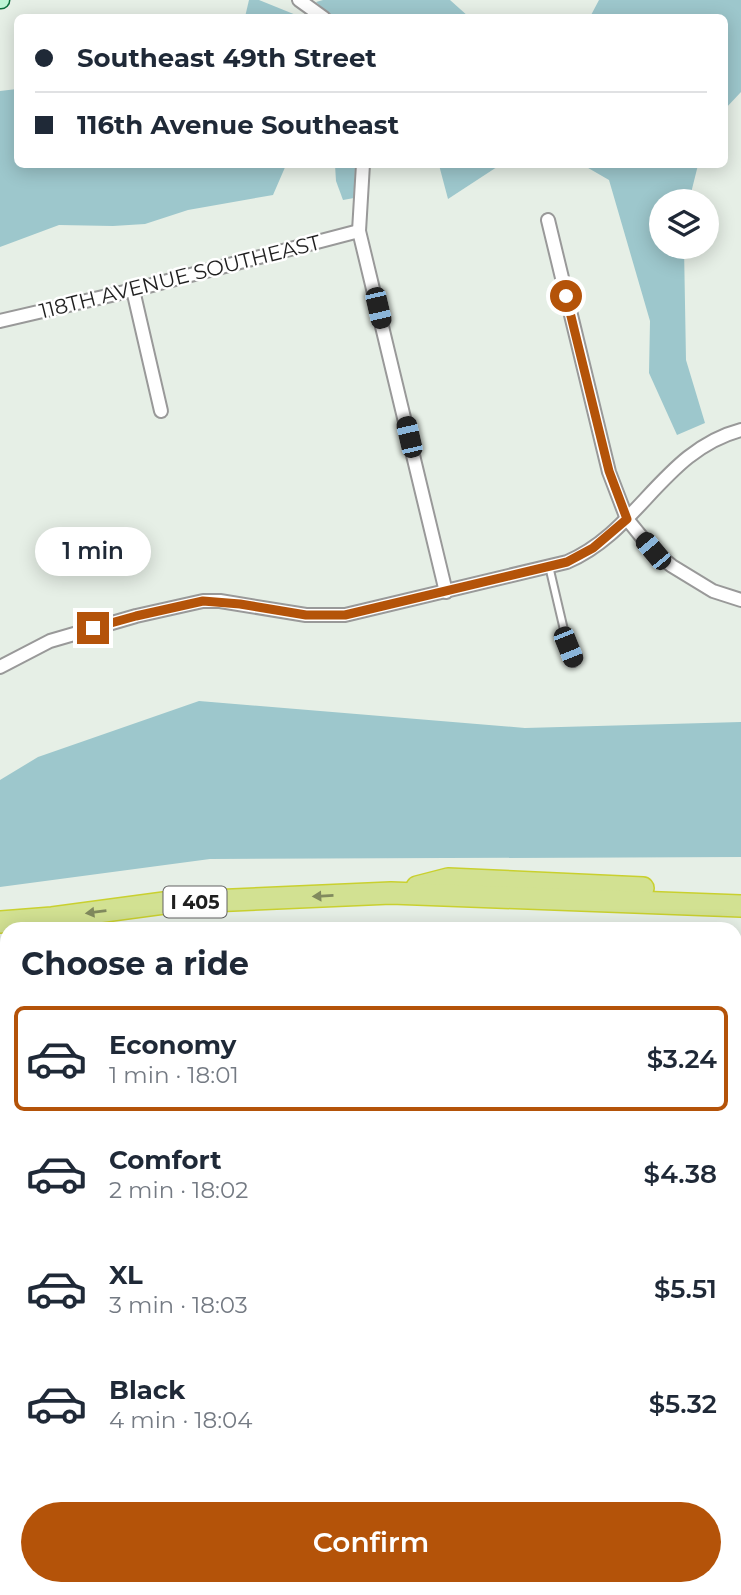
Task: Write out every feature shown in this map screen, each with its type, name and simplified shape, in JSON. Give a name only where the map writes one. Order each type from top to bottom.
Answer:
[{"type":"highway","points":[[391,893],[448,879],[741,892]]},
{"type":"highway","name":"I 405","points":[[0,922],[164,903],[391,893],[741,906]]},
{"type":"street","points":[[299,0],[318,14]]},
{"type":"street","points":[[363,168],[359,231],[446,592]]},
{"type":"street","points":[[548,220],[609,471],[627,519],[653,551],[672,566],[713,591],[741,600]]},
{"type":"street","name":"118TH AVENUE SOUTHEAST","points":[[0,321],[133,290],[359,231]]},
{"type":"street","points":[[133,290],[161,411]]},
{"type":"street","points":[[0,667],[50,641],[136,616],[203,601],[220,601],[306,615],[345,615],[446,592],[581,556],[606,539],[679,463],[709,442],[741,430]]},
{"type":"lane","points":[[549,566],[574,663]]},
{"type":"shaded area","points":[[249,0],[259,0],[294,14],[246,14]]},
{"type":"shaded area","points":[[450,0],[466,14],[328,14],[316,2]]},
{"type":"shaded area","points":[[599,0],[741,0],[741,92],[728,106],[728,14],[592,14]]},
{"type":"shaded area","points":[[14,89],[14,168],[285,168],[273,195],[188,210],[145,224],[59,225],[0,247],[0,91]]},
{"type":"shaded area","points":[[335,168],[355,168],[354,198],[343,200],[336,181]]},
{"type":"shaded area","points":[[440,168],[495,168],[448,199]]},
{"type":"shaded area","points":[[588,168],[697,168],[692,189],[649,189],[649,259],[684,259],[686,360],[705,423],[677,435],[649,373],[650,321],[609,180]]},
{"type":"shaded area","points":[[199,701],[525,728],[741,722],[741,857],[210,859],[0,887],[0,780],[38,757]]},
{"type":"route","points":[[93,628],[203,601],[220,601],[306,615],[345,615],[567,562],[606,539],[627,519],[609,471],[566,296]]}]
